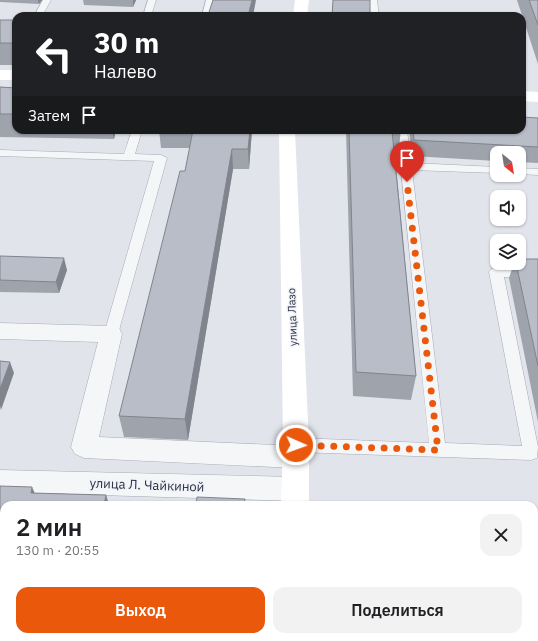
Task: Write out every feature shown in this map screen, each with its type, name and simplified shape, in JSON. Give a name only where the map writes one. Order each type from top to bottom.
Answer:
[{"type":"street","points":[[300,12],[302,0]]},
{"type":"street","points":[[0,75],[12,75]]},
{"type":"street","points":[[526,96],[538,97]]},
{"type":"street","name":"улица Лазо","points":[[287,134],[296,451],[295,497]]},
{"type":"street","points":[[0,331],[111,334],[84,447],[296,451]]},
{"type":"street","name":"улица Л. Чайкиной","points":[[0,481],[295,497]]},
{"type":"lane","points":[[40,12],[47,0]]},
{"type":"lane","points":[[148,12],[152,0]]},
{"type":"lane","points":[[207,12],[210,0]]},
{"type":"lane","points":[[373,0],[374,12]]},
{"type":"lane","points":[[129,157],[136,134]]},
{"type":"lane","points":[[402,134],[438,450]]},
{"type":"lane","points":[[0,153],[161,158],[111,334]]},
{"type":"lane","points":[[406,166],[490,170]]},
{"type":"lane","points":[[526,171],[538,172]]},
{"type":"lane","points":[[296,451],[438,450],[531,453],[496,272],[538,273]]},
{"type":"building","points":[[213,0],[252,0],[249,12],[209,12]]},
{"type":"building","points":[[333,0],[370,0],[370,12],[332,12]]},
{"type":"building","points":[[529,0],[538,0],[538,25]]},
{"type":"building","points":[[0,20],[12,20],[12,43],[0,43]]},
{"type":"building","points":[[0,87],[12,88],[12,114],[0,114]]},
{"type":"building","points":[[526,117],[538,118],[538,147],[414,140],[413,134],[526,134]]},
{"type":"building","points":[[192,134],[250,134],[248,149],[232,149],[185,419],[119,416],[180,171],[185,171]]},
{"type":"building","points":[[349,134],[392,134],[416,376],[356,372]]},
{"type":"building","points":[[0,256],[64,258],[56,282],[0,280]]},
{"type":"building","points":[[526,259],[538,259],[538,366],[517,270],[526,270]]},
{"type":"building","points":[[0,361],[10,362],[0,389]]},
{"type":"building","points":[[0,486],[32,487],[31,493],[106,495],[105,501],[0,501]]},
{"type":"building","points":[[197,497],[245,499],[245,501],[196,501]]},
{"type":"route","points":[[296,445],[438,450],[407,182]]}]
